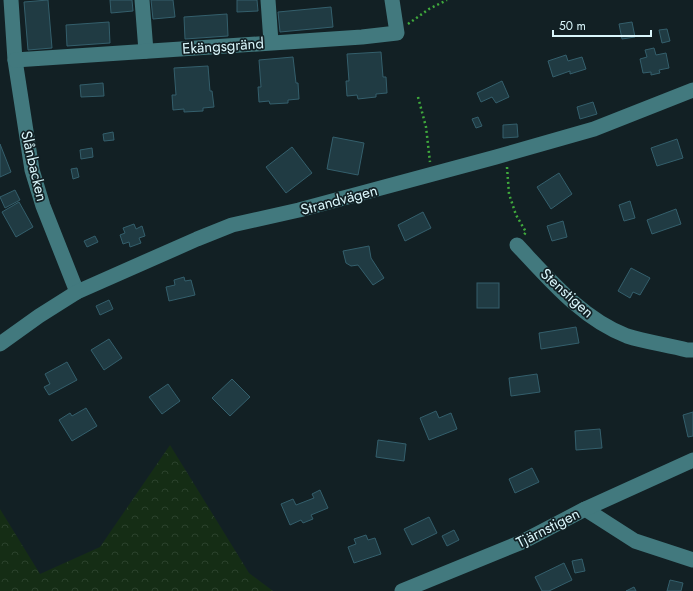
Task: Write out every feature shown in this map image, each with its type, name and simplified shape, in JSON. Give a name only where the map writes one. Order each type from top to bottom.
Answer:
[{"type":"street","name":"Slånbacken","points":[[11,0],[7,36],[15,60],[32,170],[43,206],[76,292]]},
{"type":"street","points":[[142,0],[146,51]]},
{"type":"street","points":[[268,0],[271,42]]},
{"type":"street","points":[[392,0],[397,33]]},
{"type":"street","name":"Ekängsgränd","points":[[15,60],[362,37],[397,33]]},
{"type":"street","name":"Strandvägen","points":[[0,344],[76,292],[232,225],[299,210],[504,155],[594,129],[693,90]]},
{"type":"street","name":"Stenstigen","points":[[517,245],[560,289],[593,318],[627,336],[687,350],[693,350]]},
{"type":"street","name":"Tjärnstigen","points":[[402,591],[522,542],[585,509],[693,460]]},
{"type":"street","points":[[585,509],[636,541],[693,560]]},
{"type":"path","points":[[397,33],[429,9],[447,0]]},
{"type":"path","points":[[418,98],[426,127],[429,156],[433,174]]},
{"type":"path","points":[[504,155],[508,173],[509,194],[516,215],[526,232]]},
{"type":"green space","points":[[170,445],[249,573],[273,591],[0,591],[0,509],[40,574],[100,547]]},
{"type":"building","points":[[48,0],[52,48],[28,50],[24,2]]},
{"type":"building","points":[[110,0],[132,0],[133,11],[111,13]]},
{"type":"building","points":[[151,0],[173,0],[175,17],[153,19]]},
{"type":"building","points":[[237,0],[257,0],[258,11],[237,12]]},
{"type":"building","points":[[331,7],[333,27],[280,32],[278,12]]},
{"type":"building","points":[[227,14],[228,36],[185,39],[184,17]]},
{"type":"building","points":[[109,22],[110,43],[67,46],[66,25]]},
{"type":"building","points":[[632,22],[635,37],[622,39],[619,24]]},
{"type":"building","points":[[667,29],[670,41],[662,43],[659,30]]},
{"type":"building","points":[[654,48],[656,55],[666,53],[669,68],[659,70],[660,73],[651,75],[651,72],[643,73],[640,59],[647,57],[645,50]]},
{"type":"building","points":[[381,52],[383,77],[386,77],[387,93],[376,94],[376,97],[358,99],[357,95],[347,96],[346,81],[349,81],[347,54]]},
{"type":"building","points":[[566,55],[568,61],[582,57],[586,69],[570,74],[570,71],[553,77],[548,61]]},
{"type":"building","points":[[293,57],[296,83],[298,83],[299,99],[288,100],[288,103],[270,104],[269,101],[259,102],[258,87],[261,87],[259,60]]},
{"type":"building","points":[[208,66],[210,91],[212,91],[214,107],[203,108],[203,111],[184,112],[184,109],[173,110],[172,95],[176,95],[174,68]]},
{"type":"building","points":[[502,81],[509,97],[496,103],[492,97],[481,102],[477,93]]},
{"type":"building","points":[[103,83],[104,96],[81,97],[80,85]]},
{"type":"building","points":[[593,102],[597,114],[580,119],[577,107]]},
{"type":"building","points":[[478,117],[482,126],[476,128],[472,119]]},
{"type":"building","points":[[517,124],[518,137],[503,138],[503,125]]},
{"type":"building","points":[[113,132],[114,140],[104,141],[103,134]]},
{"type":"building","points":[[333,137],[364,143],[358,175],[327,169]]},
{"type":"building","points":[[677,139],[683,158],[657,166],[651,148]]},
{"type":"building","points":[[0,144],[11,172],[0,177]]},
{"type":"building","points":[[292,147],[312,173],[286,193],[266,167]]},
{"type":"building","points":[[92,148],[93,157],[81,159],[80,150]]},
{"type":"building","points":[[77,168],[79,177],[73,179],[71,169]]},
{"type":"building","points":[[559,173],[572,194],[551,209],[537,187]]},
{"type":"building","points":[[15,190],[20,200],[5,208],[0,197]]},
{"type":"building","points":[[630,201],[635,218],[624,221],[619,205]]},
{"type":"building","points":[[19,202],[33,227],[16,237],[2,212]]},
{"type":"building","points":[[676,209],[681,224],[652,234],[647,220]]},
{"type":"building","points":[[423,212],[431,228],[405,241],[398,225]]},
{"type":"building","points":[[563,221],[567,237],[552,241],[547,226]]},
{"type":"building","points":[[134,224],[136,229],[142,226],[145,236],[139,238],[141,243],[130,247],[129,242],[123,244],[120,235],[125,233],[123,228]]},
{"type":"building","points":[[95,236],[98,242],[87,247],[84,241]]},
{"type":"building","points":[[369,246],[371,258],[384,278],[373,285],[358,265],[351,266],[346,263],[343,251]]},
{"type":"building","points":[[631,268],[650,278],[640,295],[633,292],[630,298],[618,291]]},
{"type":"building","points":[[184,277],[185,281],[191,280],[195,295],[169,301],[166,287],[175,285],[174,280]]},
{"type":"building","points":[[477,283],[499,283],[499,308],[477,308]]},
{"type":"building","points":[[109,300],[113,309],[100,315],[96,306]]},
{"type":"building","points":[[576,327],[579,343],[541,349],[539,333]]},
{"type":"building","points":[[109,339],[122,358],[104,370],[91,350]]},
{"type":"building","points":[[67,362],[77,380],[49,395],[44,387],[50,384],[45,374]]},
{"type":"building","points":[[537,374],[540,392],[511,396],[509,378]]},
{"type":"building","points":[[232,379],[250,397],[230,416],[212,398]]},
{"type":"building","points":[[168,384],[180,401],[162,414],[149,397]]},
{"type":"building","points":[[86,408],[97,426],[72,441],[59,420],[70,413],[72,416]]},
{"type":"building","points":[[436,411],[439,418],[451,413],[457,429],[429,440],[420,418]]},
{"type":"building","points":[[693,412],[693,436],[688,437],[683,415]]},
{"type":"building","points":[[600,429],[602,448],[576,450],[575,431]]},
{"type":"building","points":[[378,440],[406,444],[404,461],[376,457]]},
{"type":"building","points":[[532,468],[539,482],[515,493],[509,479]]},
{"type":"building","points":[[320,490],[328,508],[311,515],[313,519],[303,523],[301,520],[290,525],[281,504],[293,499],[296,505],[314,498],[312,494]]},
{"type":"building","points":[[429,517],[437,533],[412,545],[404,529]]},
{"type":"building","points":[[454,530],[459,540],[447,546],[442,536]]},
{"type":"building","points":[[366,535],[368,540],[375,538],[381,554],[354,563],[348,547],[356,544],[354,539]]},
{"type":"building","points":[[582,559],[585,571],[575,573],[572,561]]},
{"type":"building","points":[[564,563],[572,580],[549,591],[542,591],[535,577]]},
{"type":"building","points":[[670,580],[683,583],[681,591],[667,591]]},
{"type":"building","points":[[634,587],[636,591],[626,591]]}]
